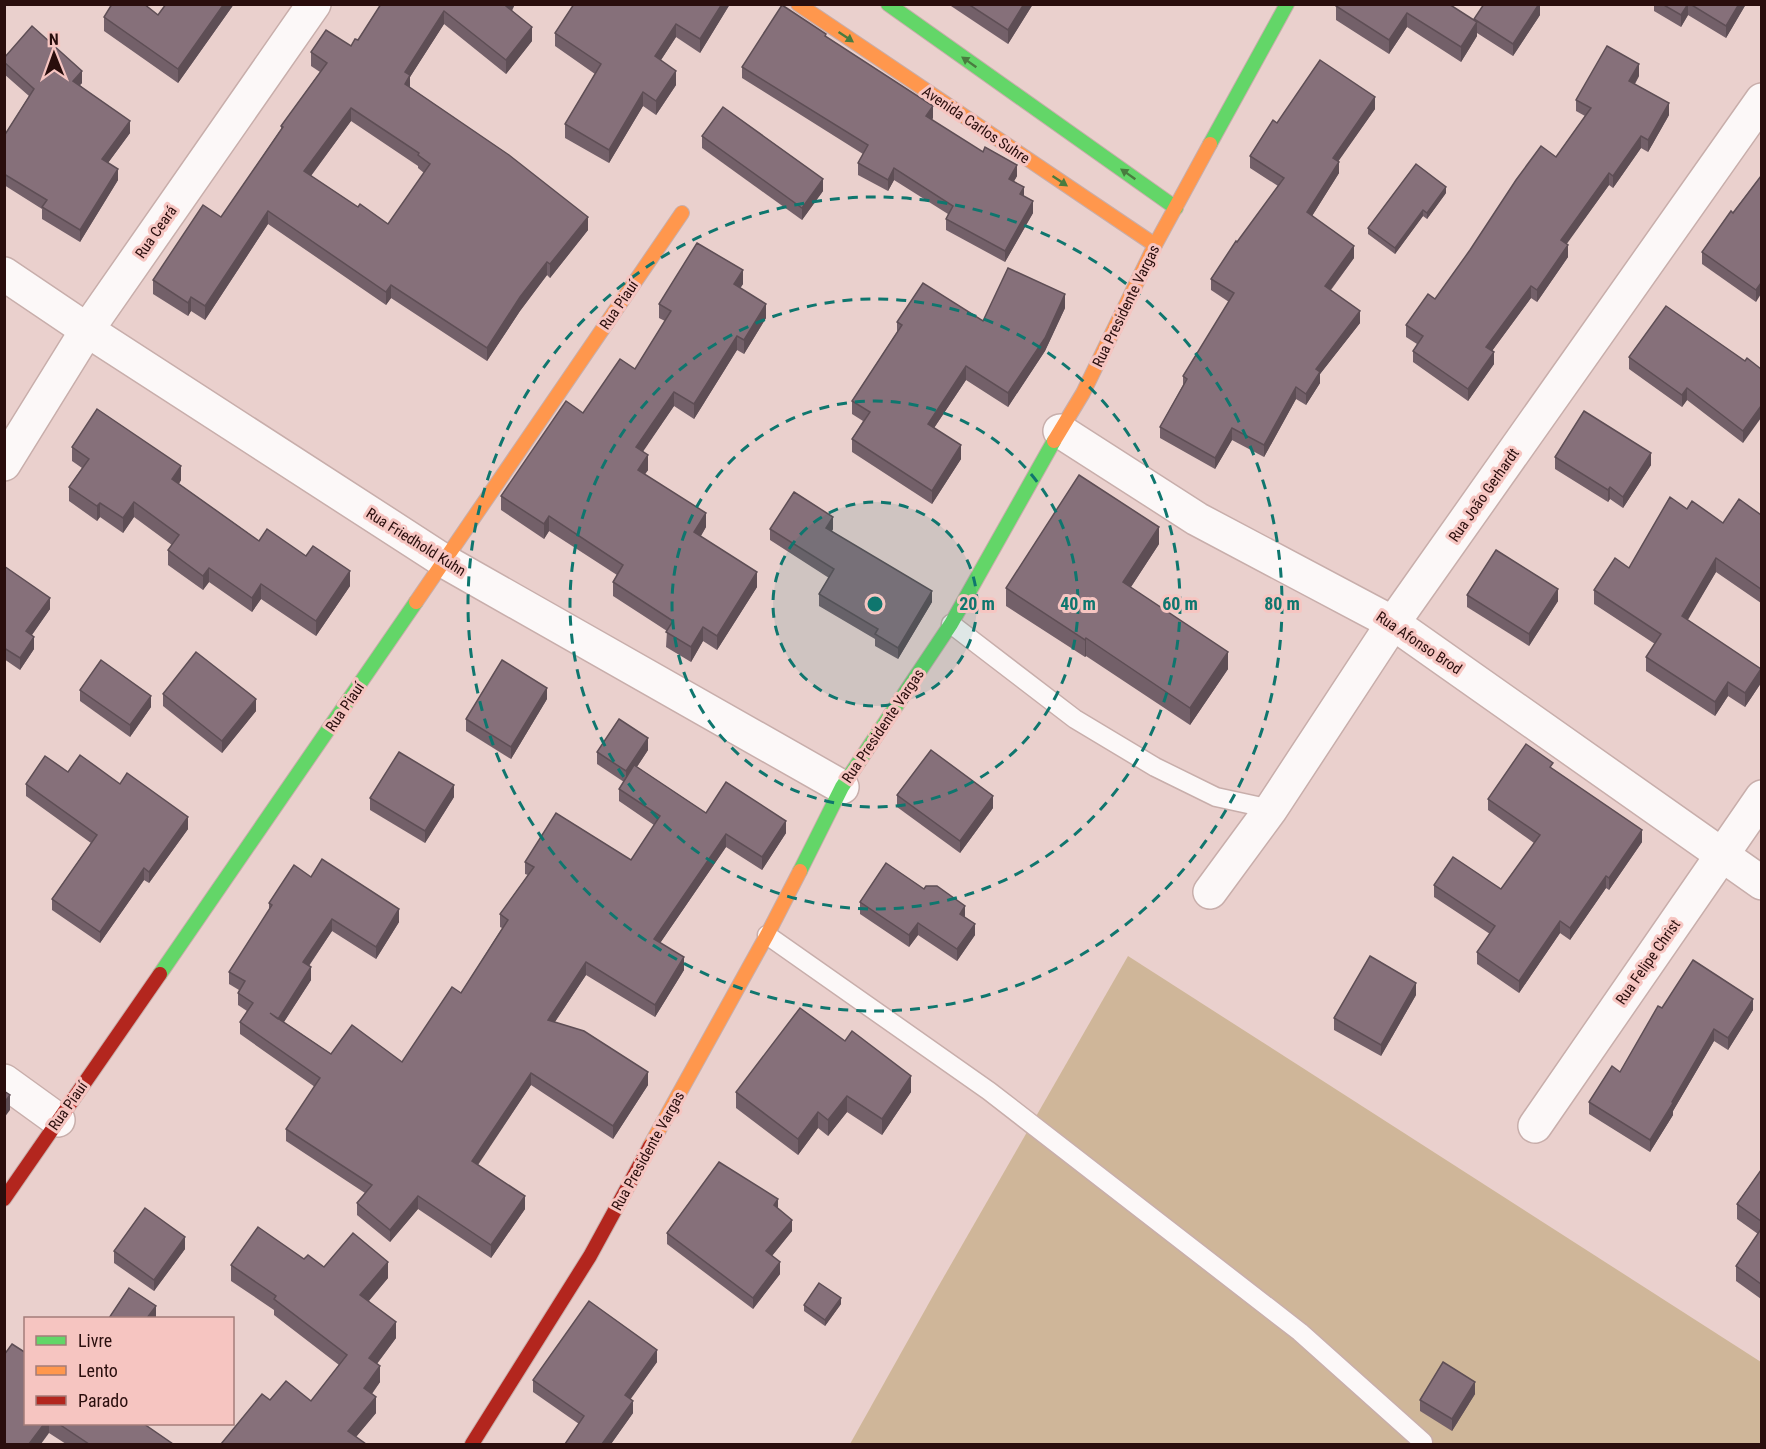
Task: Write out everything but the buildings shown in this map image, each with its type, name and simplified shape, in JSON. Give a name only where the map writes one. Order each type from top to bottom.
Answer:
[{"type":"street","name":"Rua Ceará","points":[[4,464],[87,330],[314,4]]},
{"type":"street","name":"Avenida Carlos Suhre","points":[[798,4],[1155,245]]},
{"type":"street","points":[[888,4],[1176,208]]},
{"type":"street","name":"Rua Presidente Vargas","points":[[472,1444],[590,1256],[767,935],[842,787],[951,624],[1083,393],[1155,245],[1287,4]]},
{"type":"street","name":"Rua João Gerhardt","points":[[1210,892],[1271,809],[1393,623],[1761,100]]},
{"type":"street","name":"Rua Piauí","points":[[4,1199],[249,846],[682,213]]},
{"type":"street","name":"Rua Friedhold Kuhn","points":[[4,274],[444,561],[842,787]]},
{"type":"street","name":"Rua Afonso Brod","points":[[1060,430],[1197,519],[1393,623],[1761,883]]},
{"type":"street","name":"Rua Felipe Christ","points":[[1535,1126],[1761,797]]},
{"type":"street","points":[[4,1081],[57,1120]]},
{"type":"lane","points":[[951,624],[1076,720],[1155,767],[1216,797],[1271,809]]},
{"type":"lane","points":[[767,935],[989,1091],[1300,1332],[1423,1442]]},
{"type":"shaded area","points":[[1128,956],[1761,1362],[1761,1444],[850,1444]]},
{"type":"traffic: fast","points":[[888,4],[1176,208]]},
{"type":"traffic: fast","points":[[1210,144],[1287,4]]},
{"type":"traffic: fast","points":[[800,871],[842,787],[951,624],[1054,441]]},
{"type":"traffic: fast","points":[[160,974],[416,602]]},
{"type":"traffic: slow","points":[[798,4],[1155,245]]},
{"type":"traffic: slow","points":[[1054,441],[1083,393],[1155,245],[1210,144]]},
{"type":"traffic: slow","points":[[416,602],[682,213]]},
{"type":"traffic: slow","points":[[650,1146],[800,871]]},
{"type":"traffic: jam","points":[[4,1199],[160,974]]},
{"type":"traffic: jam","points":[[472,1444],[590,1256],[650,1146]]}]
